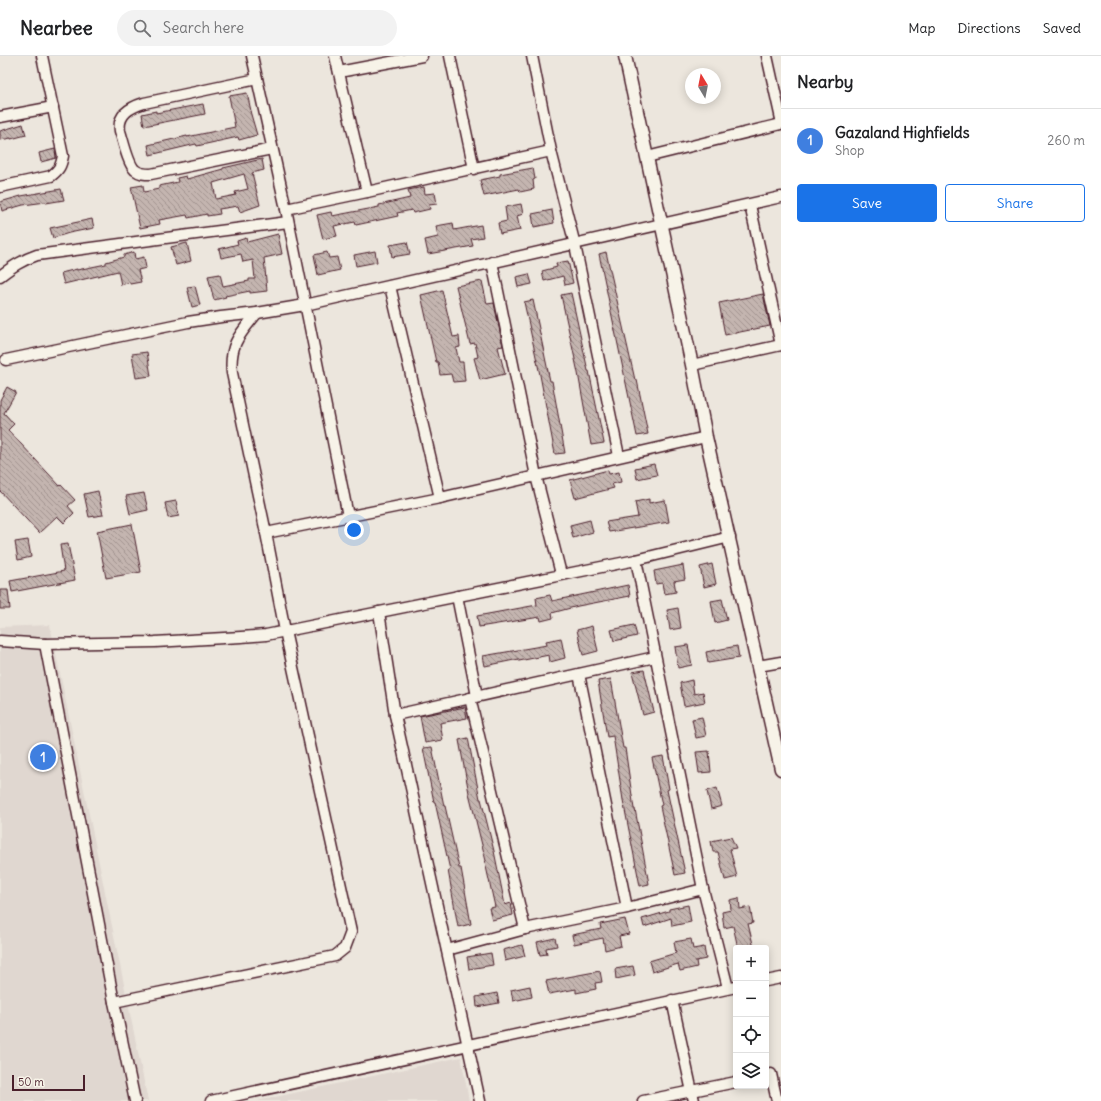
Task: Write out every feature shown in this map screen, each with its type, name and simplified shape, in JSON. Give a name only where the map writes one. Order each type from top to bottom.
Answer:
[{"type":"street","points":[[0,187],[51,176],[58,171],[62,165],[63,156],[42,56]]},
{"type":"street","points":[[252,56],[286,209],[348,516]]},
{"type":"street","points":[[335,56],[367,192]]},
{"type":"street","points":[[339,72],[422,56]]},
{"type":"street","points":[[450,56],[474,169]]},
{"type":"street","points":[[532,56],[551,151],[575,245],[619,456]]},
{"type":"street","points":[[625,56],[692,365],[706,437],[730,537],[781,769]]},
{"type":"street","points":[[767,56],[781,119]]},
{"type":"street","points":[[257,79],[144,103],[132,107],[120,120],[120,131],[131,166],[142,174],[150,174],[272,149]]},
{"type":"street","points":[[0,117],[53,107]]},
{"type":"street","points":[[647,157],[781,124]]},
{"type":"street","points":[[286,209],[551,151]]},
{"type":"street","points":[[6,360],[188,322],[305,305],[781,198]]},
{"type":"street","points":[[692,365],[781,345],[750,204]]},
{"type":"street","points":[[0,276],[16,264],[37,256],[288,222]]},
{"type":"street","points":[[492,262],[536,476],[561,574]]},
{"type":"street","points":[[390,286],[440,498]]},
{"type":"street","points":[[114,1002],[335,956],[344,948],[351,932],[285,631],[230,360],[233,346],[240,334],[257,313]]},
{"type":"street","points":[[266,533],[440,498],[706,437]]},
{"type":"street","points":[[0,641],[45,644],[155,642],[266,635],[636,560],[730,537]]},
{"type":"street","points":[[211,1101],[467,1044],[732,988],[703,889],[636,560]]},
{"type":"street","points":[[457,596],[473,697],[525,929]]},
{"type":"street","points":[[378,612],[395,715],[480,1101]]},
{"type":"street","points":[[45,644],[114,1002],[135,1101]]},
{"type":"street","points":[[395,715],[655,657]]},
{"type":"street","points":[[758,666],[781,662]]},
{"type":"street","points":[[579,674],[627,908]]},
{"type":"street","points":[[447,950],[525,929],[627,908],[703,889]]},
{"type":"street","points":[[769,980],[781,978]]},
{"type":"street","points":[[672,1000],[693,1096]]},
{"type":"street","points":[[773,1074],[777,1101]]},
{"type":"street","points":[[643,1101],[693,1096],[733,1083]]},
{"type":"shaded area","points":[[50,625],[148,1101],[0,1101],[0,627]]},
{"type":"shaded area","points":[[461,1057],[469,1101],[257,1101]]},
{"type":"building","points":[[247,93],[250,111],[257,135],[239,140],[238,137],[197,146],[196,144],[150,155],[148,145],[235,127],[229,96]]},
{"type":"building","points":[[203,104],[205,114],[144,126],[142,114],[156,111],[156,113]]},
{"type":"building","points":[[23,124],[26,135],[0,140],[0,131]]},
{"type":"building","points":[[55,149],[56,158],[41,162],[39,153]]},
{"type":"building","points":[[262,159],[264,170],[252,173],[260,205],[240,212],[238,206],[219,209],[220,214],[207,216],[207,214],[188,218],[187,215],[159,220],[160,224],[140,228],[131,187],[143,185],[144,192],[159,189],[159,186],[178,182],[177,178],[186,176],[187,179],[223,168]],"holes":[[[244,174],[248,189],[235,192],[236,195],[216,199],[213,183]]]},
{"type":"building","points":[[533,168],[535,179],[533,180],[534,189],[520,192],[519,189],[484,196],[480,180],[500,176],[500,174]]},
{"type":"building","points":[[424,187],[425,194],[435,193],[437,204],[429,205],[430,209],[413,213],[412,210],[397,213],[398,216],[356,225],[355,222],[334,226],[337,236],[323,239],[317,215],[331,212],[332,216],[379,207],[379,205],[410,198],[408,190]]},
{"type":"building","points":[[61,189],[64,200],[23,205],[2,211],[0,202],[21,196]]},
{"type":"building","points":[[521,204],[523,214],[517,216],[520,230],[500,234],[498,223],[507,221],[505,207]]},
{"type":"building","points":[[552,210],[554,223],[534,227],[532,214]]},
{"type":"building","points":[[92,219],[94,228],[53,238],[50,228]]},
{"type":"building","points":[[453,223],[454,230],[481,225],[483,237],[471,239],[473,246],[428,254],[425,240],[438,237],[436,226]]},
{"type":"building","points":[[278,234],[282,254],[264,258],[267,291],[250,293],[250,291],[225,296],[226,297],[214,300],[208,276],[220,274],[223,286],[249,281],[249,279],[255,279],[253,260],[243,262],[241,254],[221,258],[219,249],[238,244],[237,241],[246,238],[247,242]]},
{"type":"building","points":[[407,242],[410,254],[392,257],[390,245]]},
{"type":"building","points":[[187,243],[191,261],[176,265],[171,247]]},
{"type":"building","points":[[375,251],[377,262],[356,266],[354,255]]},
{"type":"building","points":[[134,252],[135,259],[144,257],[146,268],[138,270],[141,282],[130,284],[130,282],[121,285],[118,271],[64,284],[61,273],[106,264],[106,262],[124,257],[124,255]]},
{"type":"building","points":[[327,252],[329,258],[337,257],[340,270],[318,275],[314,255]]},
{"type":"building","points":[[606,252],[635,380],[637,380],[648,434],[637,436],[599,254]]},
{"type":"building","points":[[568,261],[573,283],[565,285],[563,276],[544,281],[542,271],[557,267],[556,263]]},
{"type":"building","points":[[529,274],[532,284],[518,287],[516,277]]},
{"type":"building","points":[[482,281],[487,304],[494,303],[503,346],[498,347],[505,374],[480,380],[474,358],[478,357],[475,343],[470,344],[456,286]]},
{"type":"building","points":[[195,286],[200,305],[192,307],[187,287]]},
{"type":"building","points":[[442,290],[453,337],[459,336],[460,347],[456,348],[459,362],[463,362],[465,381],[453,382],[451,374],[440,375],[438,362],[436,362],[421,295]]},
{"type":"building","points":[[571,293],[604,443],[591,445],[578,373],[561,295]]},
{"type":"building","points":[[763,294],[770,326],[725,335],[719,303]]},
{"type":"building","points":[[533,300],[550,381],[552,381],[565,453],[555,454],[524,302]]},
{"type":"building","points":[[147,352],[151,376],[136,378],[132,354]]},
{"type":"building","points":[[7,387],[16,392],[4,413],[14,424],[8,430],[75,500],[68,506],[74,513],[64,523],[57,516],[39,533],[0,491],[0,400]]},
{"type":"building","points":[[654,464],[657,475],[637,479],[635,468]]},
{"type":"building","points":[[608,470],[609,474],[619,472],[621,482],[612,484],[614,488],[575,498],[570,480]]},
{"type":"building","points":[[98,491],[103,515],[89,517],[84,494]]},
{"type":"building","points":[[144,493],[148,510],[130,514],[126,496]]},
{"type":"building","points":[[649,499],[649,503],[665,500],[669,522],[609,532],[606,522],[638,517],[635,502]]},
{"type":"building","points":[[176,501],[179,516],[168,518],[165,503]]},
{"type":"building","points":[[590,520],[593,532],[573,538],[570,525]]},
{"type":"building","points":[[132,524],[141,572],[106,578],[97,531]]},
{"type":"building","points":[[28,540],[31,557],[18,560],[15,542]]},
{"type":"building","points":[[68,544],[75,580],[12,592],[10,581],[64,571],[60,545]]},
{"type":"building","points":[[712,564],[716,584],[704,587],[700,567]]},
{"type":"building","points":[[683,565],[685,579],[674,581],[676,592],[664,594],[662,583],[656,584],[654,571]]},
{"type":"building","points":[[628,585],[630,596],[578,606],[552,613],[553,618],[541,621],[540,617],[479,627],[477,616],[537,605],[536,598],[550,595],[552,601]]},
{"type":"building","points":[[0,590],[8,590],[10,609],[0,609]]},
{"type":"building","points":[[722,599],[727,620],[715,623],[711,601]]},
{"type":"building","points":[[678,608],[681,628],[670,630],[667,610]]},
{"type":"building","points":[[634,625],[637,636],[614,641],[611,630]]},
{"type":"building","points":[[592,626],[598,651],[583,655],[577,630]]},
{"type":"building","points":[[561,638],[565,658],[550,662],[549,655],[485,666],[483,656],[547,645],[546,641]]},
{"type":"building","points":[[688,645],[692,665],[678,668],[675,647]]},
{"type":"building","points":[[737,646],[739,658],[708,663],[706,652]]},
{"type":"building","points":[[644,670],[654,712],[643,715],[632,672]]},
{"type":"building","points":[[611,679],[649,884],[640,886],[623,800],[613,736],[607,737],[598,681]]},
{"type":"building","points":[[692,680],[694,694],[703,692],[705,702],[684,706],[680,683]]},
{"type":"building","points":[[465,707],[467,718],[440,723],[443,740],[425,743],[420,716]]},
{"type":"building","points":[[702,717],[706,736],[696,738],[692,719]]},
{"type":"building","points":[[468,738],[480,799],[494,851],[505,905],[511,903],[513,915],[492,920],[489,908],[495,907],[486,861],[469,793],[459,740]]},
{"type":"building","points":[[432,747],[444,806],[459,868],[461,868],[471,924],[458,927],[448,870],[450,870],[423,748]]},
{"type":"building","points":[[709,751],[711,772],[699,773],[696,752]]},
{"type":"building","points":[[663,756],[669,789],[667,790],[685,873],[675,875],[660,806],[662,805],[652,758]]},
{"type":"building","points":[[717,788],[722,806],[711,809],[707,791]]},
{"type":"building","points":[[731,837],[736,848],[730,849],[737,877],[725,880],[718,852],[713,852],[711,841]]},
{"type":"building","points":[[739,898],[740,909],[750,907],[753,923],[748,924],[753,945],[737,945],[733,926],[724,928],[722,912],[731,910],[730,900]]},
{"type":"building","points":[[688,905],[691,922],[672,926],[671,918],[644,927],[642,919],[669,911],[669,909]]},
{"type":"building","points":[[625,919],[629,934],[619,936],[621,946],[605,950],[603,938],[574,944],[572,935],[601,929],[600,924]]},
{"type":"building","points":[[555,938],[557,946],[546,948],[547,954],[540,955],[537,942]]},
{"type":"building","points":[[691,939],[693,949],[704,947],[706,959],[696,961],[697,967],[680,971],[678,964],[652,972],[649,961],[676,953],[674,942]]},
{"type":"building","points":[[522,945],[525,956],[505,961],[503,950]]},
{"type":"building","points":[[491,953],[493,965],[469,969],[467,957]]},
{"type":"building","points":[[633,966],[635,975],[616,979],[615,969]]},
{"type":"building","points":[[600,971],[602,982],[595,983],[596,989],[576,993],[576,989],[549,994],[546,981]]},
{"type":"building","points":[[530,986],[532,997],[513,1001],[511,990]]},
{"type":"building","points":[[497,993],[499,1003],[477,1007],[476,997]]},
{"type":"place","name":"Gazaland Highfields","points":[[43,757]]}]
